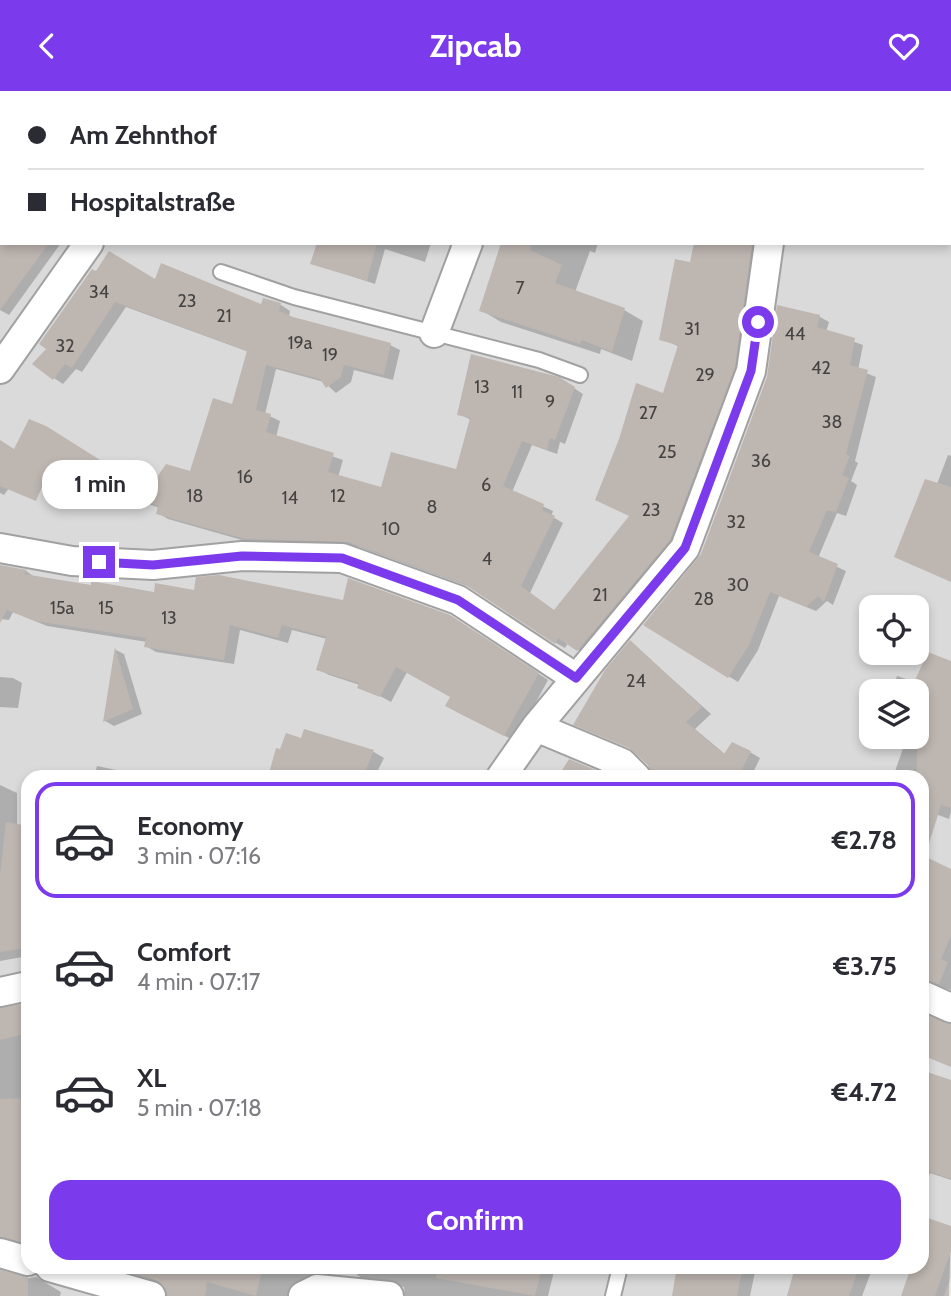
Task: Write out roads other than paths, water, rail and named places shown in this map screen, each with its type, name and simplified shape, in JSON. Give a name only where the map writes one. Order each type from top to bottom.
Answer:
[{"type":"street","points":[[0,369],[88,245]]},
{"type":"street","points":[[434,333],[467,245]]},
{"type":"street","points":[[506,770],[536,727],[685,548],[751,371],[769,245]]},
{"type":"street","points":[[0,548],[72,561],[153,565],[242,556],[342,558],[458,600],[576,678]]},
{"type":"street","points":[[536,727],[622,763],[629,770]]},
{"type":"street","points":[[0,992],[21,988]]},
{"type":"street","points":[[929,998],[951,1008]]},
{"type":"street","points":[[0,1253],[21,1259]]},
{"type":"street","points":[[74,1274],[151,1296]]},
{"type":"street","points":[[314,1284],[389,1296]]},
{"type":"lane","points":[[220,272],[295,297],[539,361],[580,375]]},
{"type":"lane","points":[[613,1296],[618,1274]]}]
